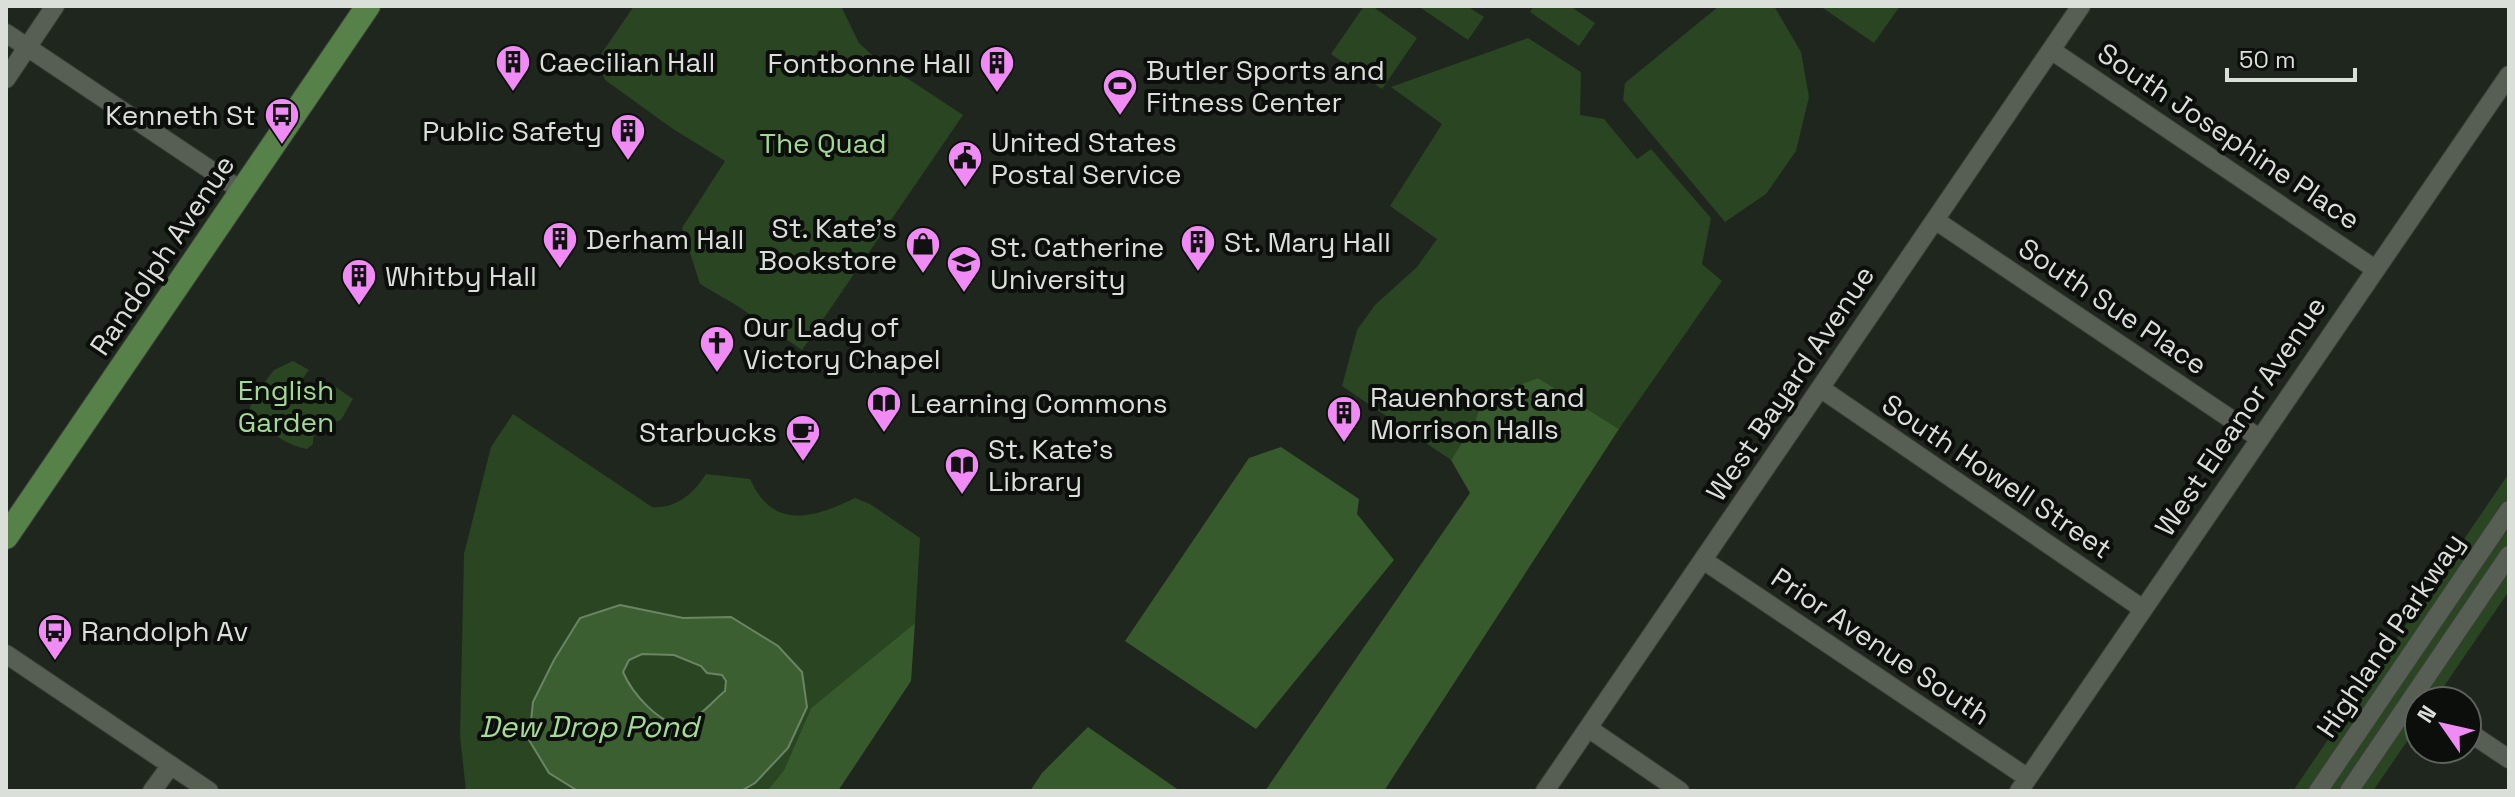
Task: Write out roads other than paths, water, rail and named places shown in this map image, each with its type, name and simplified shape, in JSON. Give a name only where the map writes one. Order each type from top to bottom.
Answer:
[{"type":"main road","name":"Randolph Avenue","points":[[6,537],[368,6]]},
{"type":"street","points":[[6,79],[55,6]]},
{"type":"street","name":"West Bayard Avenue","points":[[1545,791],[2081,6]]},
{"type":"street","points":[[6,33],[242,191]]},
{"type":"street","name":"South Josephine Place","points":[[2051,50],[2375,269]]},
{"type":"street","name":"West Eleanor Avenue","points":[[2024,785],[2509,75]]},
{"type":"street","name":"South Sue Place","points":[[1935,220],[2259,438]]},
{"type":"street","name":"South Howell Street","points":[[1820,388],[2143,609]]},
{"type":"street","name":"Highland Parkway","points":[[2318,791],[2509,510]]},
{"type":"street","name":"Highland Parkway","points":[[2426,685],[2509,555]]},
{"type":"street","name":"Prior Avenue South","points":[[1703,560],[2024,785]]},
{"type":"street","points":[[6,654],[209,791]]},
{"type":"street","points":[[2393,681],[2403,688]]},
{"type":"street","name":"Highland Parkway","points":[[2349,791],[2403,718]]},
{"type":"street","points":[[1588,728],[1680,791]]},
{"type":"street","points":[[2483,742],[2509,759]]},
{"type":"street","points":[[152,791],[171,765]]},
{"type":"water","name":"Dew Drop Pond","points":[[620,605],[683,618],[731,617],[778,646],[802,672],[807,707],[788,748],[755,783],[741,791],[578,791],[549,773],[529,740],[533,702],[580,618]],"holes":[[[642,654],[674,655],[701,666],[707,673],[722,675],[726,681],[725,691],[685,723],[676,723],[657,715],[640,698],[623,672],[629,660]]]},
{"type":"place","name":"Caecilian Hall","points":[[513,93]]},
{"type":"place","name":"Fontbonne Hall","points":[[997,94]]},
{"type":"place","name":"Butler Sports and Fitness Center","points":[[1120,117]]},
{"type":"place","name":"Kenneth St","points":[[282,146]]},
{"type":"place","name":"Public Safety","points":[[628,162]]},
{"type":"place","name":"United States Postal Service","points":[[965,189]]},
{"type":"place","name":"Derham Hall","points":[[560,270]]},
{"type":"place","name":"St. Mary Hall","points":[[1198,273]]},
{"type":"place","name":"St. Kate's Bookstore","points":[[923,275]]},
{"type":"place","name":"St. Catherine University","points":[[964,294]]},
{"type":"place","name":"Whitby Hall","points":[[359,307]]},
{"type":"place","name":"Our Lady of Victory Chapel","points":[[717,374]]},
{"type":"place","name":"Learning Commons","points":[[884,434]]},
{"type":"place","name":"Rauenhorst and Morrison Halls","points":[[1344,444]]},
{"type":"place","name":"Starbucks","points":[[803,463]]},
{"type":"place","name":"St. Kate's Library","points":[[962,496]]},
{"type":"place","name":"Randolph Av","points":[[55,662]]},
{"type":"park label","name":"The Quad","points":[[823,143]]},
{"type":"park label","name":"English Garden","points":[[286,406]]}]
